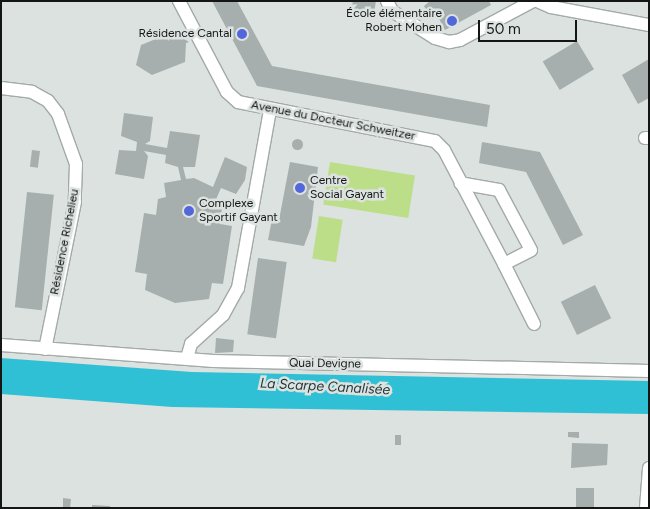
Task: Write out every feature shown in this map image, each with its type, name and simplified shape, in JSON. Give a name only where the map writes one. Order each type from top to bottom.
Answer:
[{"type":"street","name":"Avenue du Docteur Schweitzer","points":[[179,1],[227,92],[238,102],[270,110],[429,139],[440,144],[534,324]]},
{"type":"street","points":[[387,1],[392,11],[434,38],[449,42],[460,40],[533,1]]},
{"type":"street","points":[[537,1],[550,7],[649,25]]},
{"type":"street","name":"Résidence Richelieu","points":[[1,88],[32,92],[48,101],[58,114],[76,164],[74,202],[45,348]]},
{"type":"street","points":[[187,358],[191,344],[223,315],[238,288],[270,110]]},
{"type":"street","points":[[461,183],[499,190],[531,250],[504,264]]},
{"type":"street","name":"Quai Devigne","points":[[1,345],[187,358],[649,372]]},
{"type":"street","points":[[646,508],[649,468]]},
{"type":"green space","points":[[330,162],[415,175],[408,218],[323,204]]},
{"type":"green space","points":[[319,216],[343,220],[336,262],[312,258]]},
{"type":"water","name":"La Scarpe Canalisée","points":[[1,358],[192,372],[649,381],[649,414],[172,407],[1,394]]},
{"type":"building","name":"Résidence Cantal","points":[[212,1],[237,1],[272,66],[490,105],[487,127],[257,86]]},
{"type":"building","points":[[353,1],[376,1],[373,18],[350,14]]},
{"type":"building","name":"École élémentaire Robert Mohen","points":[[430,1],[489,1],[491,5],[445,30],[438,17],[432,20],[424,6]]},
{"type":"building","points":[[173,32],[189,42],[186,43],[185,62],[152,75],[136,65],[141,45]]},
{"type":"building","points":[[577,41],[594,69],[560,90],[543,62]]},
{"type":"building","points":[[649,59],[649,98],[638,104],[622,75]]},
{"type":"building","name":"Complexe Sportif Gayant","points":[[124,113],[153,117],[150,141],[145,144],[167,148],[170,131],[200,135],[195,167],[183,167],[186,179],[194,178],[213,187],[225,157],[247,167],[245,180],[236,194],[221,188],[214,204],[222,208],[220,224],[232,226],[223,284],[212,283],[209,299],[175,303],[145,290],[147,274],[135,272],[144,213],[156,215],[158,199],[166,197],[164,183],[181,180],[178,167],[165,163],[166,155],[144,151],[148,156],[144,179],[115,174],[119,150],[136,151],[137,142],[121,136]]},
{"type":"building","points":[[297,138],[303,144],[297,150],[291,144]]},
{"type":"building","points":[[482,142],[540,152],[583,235],[563,245],[526,172],[479,163]]},
{"type":"building","points":[[32,150],[40,151],[38,168],[30,167]]},
{"type":"building","name":"Centre Social Gayant","points":[[290,162],[318,167],[311,227],[304,246],[268,240],[272,219],[279,220]]},
{"type":"building","points":[[27,192],[54,195],[42,310],[15,307]]},
{"type":"building","points":[[258,258],[287,262],[276,338],[247,334]]},
{"type":"building","points":[[595,285],[611,318],[577,335],[561,302]]},
{"type":"building","points":[[216,338],[234,340],[233,352],[215,353]]},
{"type":"building","points":[[568,432],[579,432],[579,438],[568,437]]},
{"type":"building","points":[[395,435],[401,435],[401,445],[395,445]]},
{"type":"building","points":[[572,443],[608,444],[607,465],[571,468]]},
{"type":"building","points":[[576,488],[594,488],[594,508],[576,508]]},
{"type":"building","points":[[63,498],[71,499],[70,508],[63,508]]},
{"type":"building","points":[[92,505],[110,506],[110,508],[92,508]]},
{"type":"place","name":"École élémentaire Robert Mohen","points":[[452,21]]},
{"type":"place","name":"Résidence Cantal","points":[[242,34]]},
{"type":"place","name":"Centre Social Gayant","points":[[300,188]]},
{"type":"place","name":"Complexe Sportif Gayant","points":[[189,211]]}]
